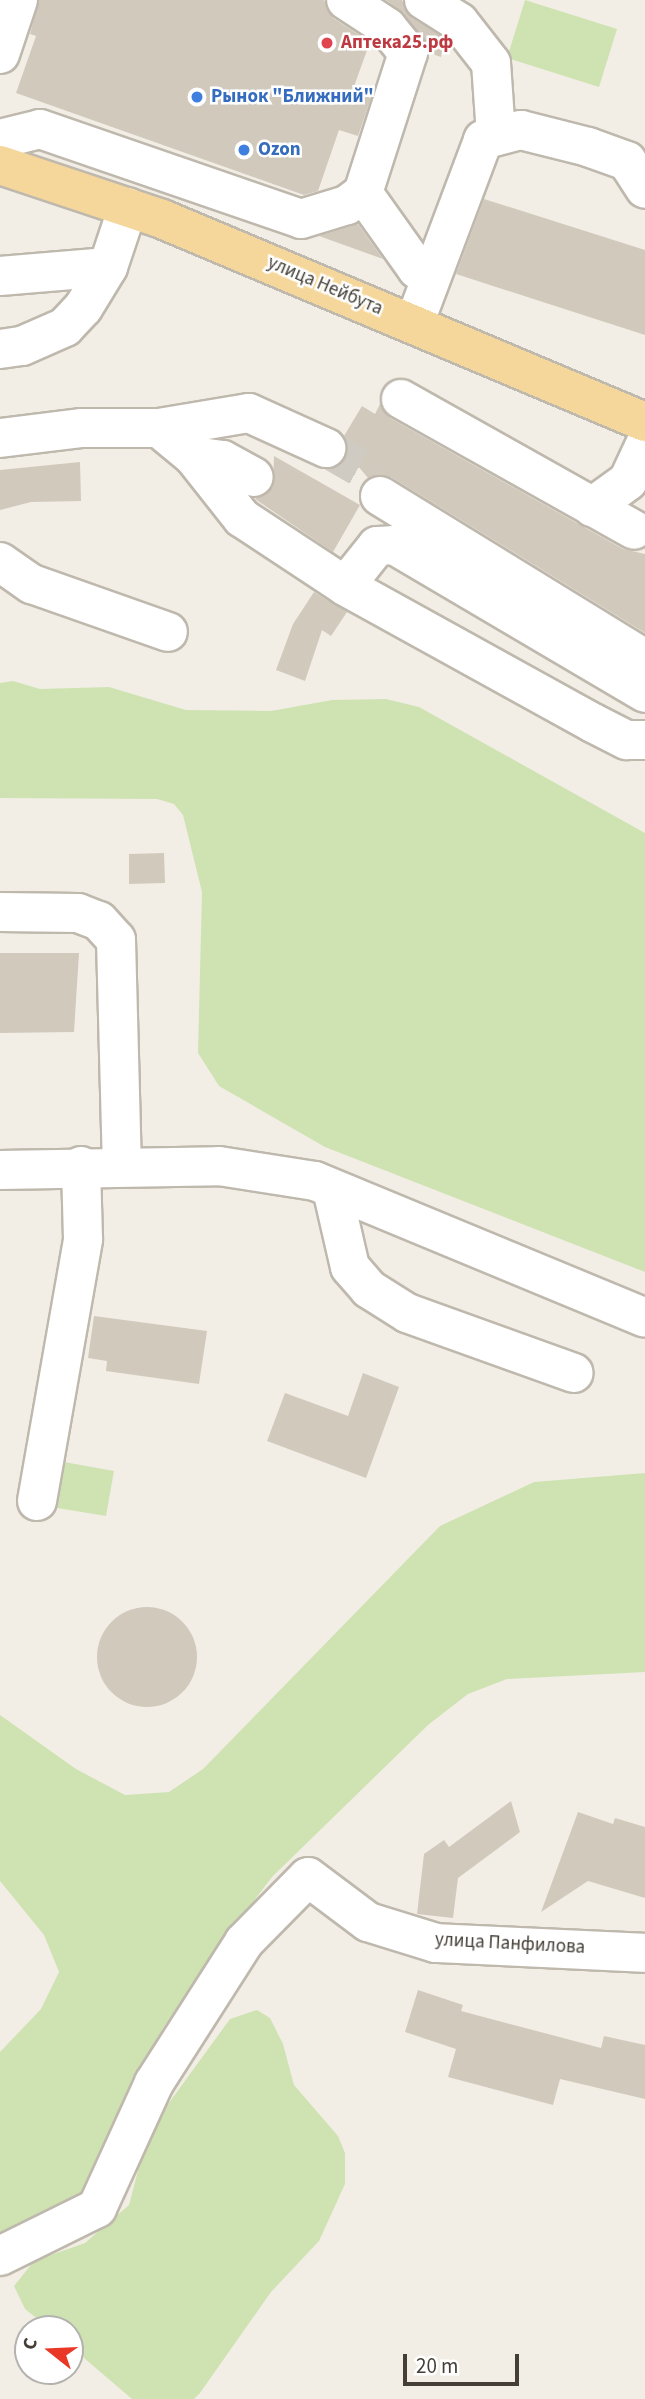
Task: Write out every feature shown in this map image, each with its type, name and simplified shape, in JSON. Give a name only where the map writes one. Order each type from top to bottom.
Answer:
[{"type":"main road","name":"улица Нейбута","points":[[0,166],[128,207],[645,422]]},
{"type":"street","points":[[0,54],[18,0]]},
{"type":"street","points":[[0,139],[40,129],[301,219],[347,205],[363,193],[408,53],[387,27],[346,0]]},
{"type":"street","points":[[424,0],[459,22],[491,63],[496,135]]},
{"type":"street","points":[[414,324],[475,149],[496,135],[529,131],[628,161],[645,190]]},
{"type":"street","points":[[363,193],[417,270],[430,277]]},
{"type":"street","points":[[0,349],[22,346],[65,327],[94,293],[108,267],[128,207]]},
{"type":"street","points":[[0,276],[108,267]]},
{"type":"street","points":[[401,399],[634,530]]},
{"type":"street","points":[[0,438],[82,428],[159,428],[203,418],[249,413],[318,457]]},
{"type":"street","points":[[159,428],[193,456],[242,518],[345,586],[593,723],[627,740],[645,740]]},
{"type":"street","points":[[592,507],[628,481],[645,446]]},
{"type":"street","points":[[193,456],[222,460],[254,477]]},
{"type":"street","points":[[566,589],[378,486],[645,659]]},
{"type":"street","points":[[345,586],[377,546],[394,545],[645,693]]},
{"type":"street","points":[[0,562],[32,584],[168,632]]},
{"type":"street","points":[[0,912],[78,913],[99,921],[116,940],[122,1164]]},
{"type":"street","points":[[0,1170],[122,1164],[219,1166],[332,1189],[645,1318]]},
{"type":"street","points":[[37,1501],[83,1240],[81,1166]]},
{"type":"street","points":[[332,1189],[350,1267],[369,1289],[407,1313],[574,1373]]},
{"type":"street","name":"улица Панфилова","points":[[0,2256],[97,2208],[154,2083],[244,1942],[308,1877],[368,1922],[436,1943],[645,1953]]},
{"type":"green space","points":[[525,0],[617,29],[599,87],[507,58]]},
{"type":"green space","points":[[13,681],[40,689],[109,687],[186,710],[271,711],[332,700],[386,699],[419,707],[645,833],[645,1272],[325,1147],[219,1086],[198,1053],[202,892],[183,815],[174,804],[157,799],[0,798],[0,683]]},
{"type":"green space","points":[[53,1460],[114,1471],[106,1516],[45,1506]]},
{"type":"green space","points":[[645,1473],[645,1672],[507,1679],[468,1694],[428,1725],[272,1877],[226,1938],[163,2028],[87,2196],[0,2239],[0,2052],[41,2009],[59,1972],[44,1935],[0,1881],[0,1715],[76,1769],[125,1795],[169,1792],[203,1769],[440,1526],[534,1482]]},
{"type":"green space","points":[[257,2010],[270,2018],[283,2044],[294,2085],[338,2136],[345,2153],[345,2184],[319,2241],[271,2292],[200,2393],[194,2399],[132,2399],[84,2358],[84,2315],[32,2315],[25,2309],[14,2286],[34,2261],[85,2243],[129,2205],[142,2155],[163,2111],[230,2019]]},
{"type":"building","name":"Рынок \"Ближний\"","points":[[39,0],[324,0],[333,18],[370,42],[352,92],[371,98],[358,136],[339,130],[318,191],[304,195],[16,93],[36,36],[30,34]]},
{"type":"building","points":[[386,0],[402,0],[412,18],[444,38],[441,57],[429,53],[404,13]]},
{"type":"building","points":[[484,199],[645,250],[645,335],[456,274]]},
{"type":"building","points":[[358,224],[383,259],[319,236]]},
{"type":"building","points":[[380,404],[390,418],[623,549],[645,554],[645,633],[391,477],[368,478],[347,453],[344,436],[362,406],[375,414]]},
{"type":"building","points":[[274,456],[360,505],[333,552],[255,499],[273,487]]},
{"type":"building","points":[[80,462],[81,501],[31,502],[0,510],[0,470]]},
{"type":"building","points":[[314,592],[347,612],[331,636],[322,630],[305,681],[276,670],[293,624]]},
{"type":"building","points":[[164,853],[165,883],[129,884],[129,854]]},
{"type":"building","points":[[0,953],[79,953],[74,1032],[0,1033]]},
{"type":"building","points":[[94,1316],[207,1331],[199,1384],[106,1371],[107,1361],[88,1358]]},
{"type":"building","points":[[363,1373],[399,1387],[366,1478],[267,1441],[285,1393],[348,1416]]},
{"type":"building","points":[[147,1607],[166,1611],[182,1622],[193,1638],[197,1657],[193,1676],[182,1692],[166,1703],[147,1707],[128,1703],[112,1692],[101,1676],[97,1657],[101,1638],[112,1622],[128,1611]]},
{"type":"building","points":[[511,1801],[520,1832],[458,1878],[453,1918],[417,1914],[424,1854],[444,1840],[449,1847]]},
{"type":"building","points":[[578,1812],[613,1824],[615,1818],[645,1827],[645,1898],[588,1881],[541,1912]]},
{"type":"building","points":[[418,1990],[463,2005],[461,2011],[601,2048],[604,2036],[645,2045],[645,2099],[560,2079],[553,2105],[448,2077],[456,2049],[405,2032]]},
{"type":"tunnel","points":[[326,448],[376,477]]},
{"type":"place","name":"Аптека25.рф","points":[[327,43]]},
{"type":"place","name":"Рынок \"Ближний\"","points":[[197,97]]},
{"type":"place","name":"Ozon","points":[[244,150]]}]
